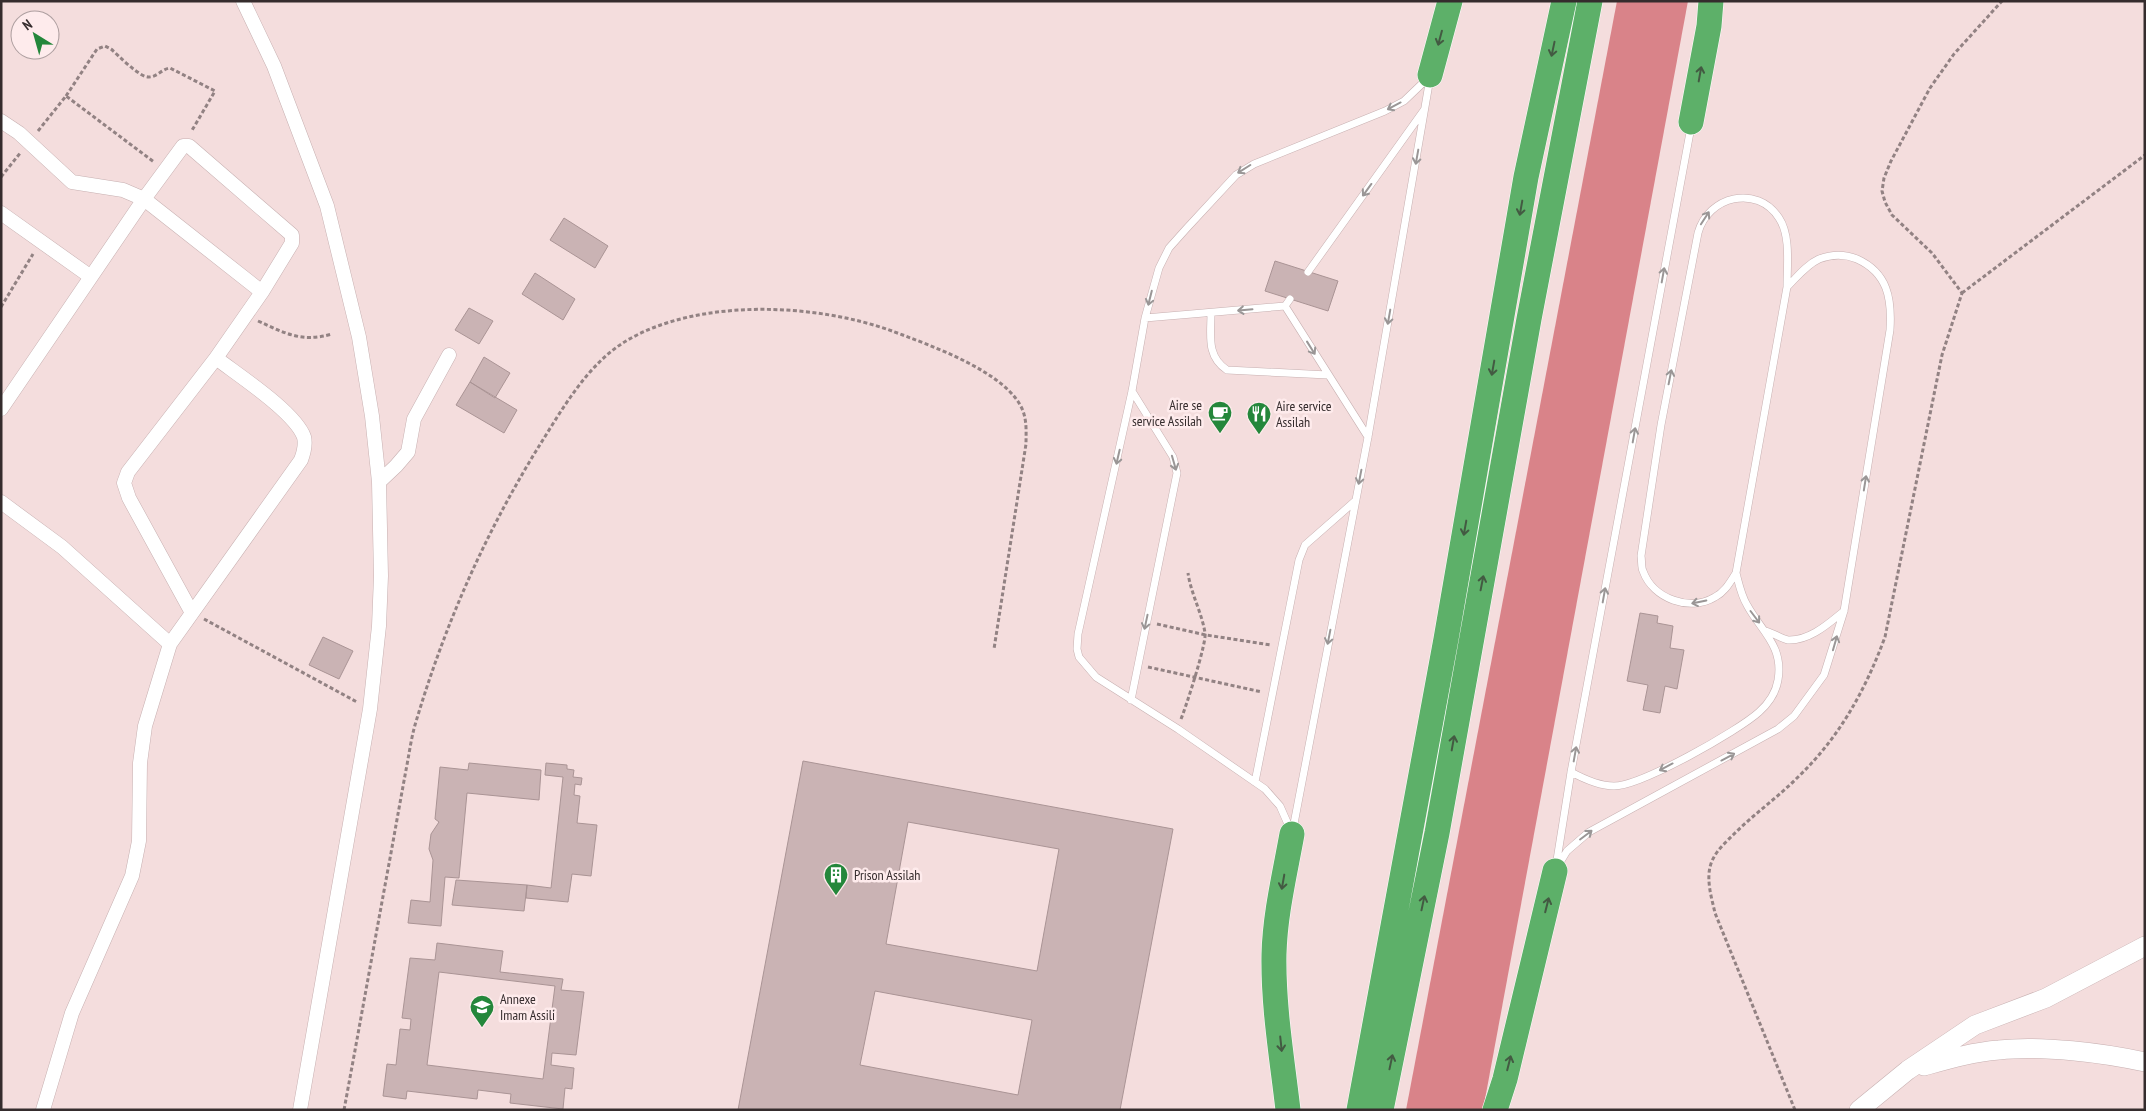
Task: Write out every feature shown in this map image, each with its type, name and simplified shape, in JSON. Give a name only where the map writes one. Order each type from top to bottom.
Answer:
[{"type":"highway","points":[[1430,75],[1450,1]]},
{"type":"highway","points":[[1359,1110],[1447,629],[1526,177],[1564,1]]},
{"type":"highway","points":[[1381,1110],[1437,833],[1528,319],[1590,1]]},
{"type":"highway","points":[[1691,122],[1712,1]]},
{"type":"highway","points":[[1288,1110],[1275,991],[1274,953],[1277,919],[1292,834]]},
{"type":"highway","points":[[1495,1110],[1505,1079],[1555,872]]},
{"type":"street","points":[[243,1],[274,66],[327,206],[359,337],[372,416],[378,482],[381,576],[379,626],[370,709],[300,1110]]},
{"type":"street","points":[[1,121],[72,182],[122,190],[144,200],[262,292]]},
{"type":"street","points":[[1,409],[182,147],[188,146],[292,236],[292,242],[262,292],[216,358],[128,472],[124,483],[129,498],[192,613]]},
{"type":"street","points":[[1,213],[91,277]]},
{"type":"street","points":[[378,482],[408,452],[414,419],[449,355]]},
{"type":"street","points":[[43,1110],[72,1013],[132,876],[139,841],[140,763],[145,726],[170,644],[301,460],[305,449],[304,437],[298,426],[287,414],[216,358]]},
{"type":"street","points":[[1,502],[62,547],[170,644]]},
{"type":"street","points":[[1859,1110],[1908,1070],[1974,1025],[2046,998],[2145,946]]},
{"type":"street","points":[[1908,1070],[1966,1054],[2000,1049],[2028,1048],[2122,1057],[2145,1062]]},
{"type":"lane","points":[[1292,834],[1368,437],[1426,108],[1430,75]]},
{"type":"lane","points":[[1292,834],[1280,806],[1265,789],[1178,729],[1096,677],[1079,657],[1077,649],[1078,634],[1132,391],[1145,318],[1159,268],[1169,248],[1236,175],[1254,164],[1391,108],[1409,97],[1430,75]]},
{"type":"lane","points":[[1308,272],[1426,108]]},
{"type":"lane","points":[[1555,872],[1691,122]]},
{"type":"lane","points":[[1730,198],[1747,198],[1760,202],[1772,210],[1784,228],[1787,287],[1736,573],[1726,588],[1716,597],[1694,604],[1677,602],[1661,595],[1650,585],[1642,570],[1641,556],[1661,425],[1698,233],[1707,214],[1717,205],[1730,198]]},
{"type":"lane","points":[[1555,872],[1567,851],[1589,832],[1778,729],[1794,716],[1824,675],[1844,611],[1890,330],[1891,312],[1889,294],[1882,278],[1873,268],[1848,256],[1836,255],[1820,259],[1808,266],[1787,287]]},
{"type":"lane","points":[[1285,306],[1290,298]]},
{"type":"lane","points":[[1145,318],[1285,306]]},
{"type":"lane","points":[[1285,306],[1368,437]]},
{"type":"lane","points":[[1211,312],[1212,350],[1218,363],[1227,370],[1328,375]]},
{"type":"lane","points":[[1131,700],[1177,473],[1173,457],[1132,391]]},
{"type":"lane","points":[[1255,782],[1273,694],[1280,647],[1299,560],[1305,545],[1355,502]]},
{"type":"lane","points":[[1572,772],[1581,778],[1600,784],[1616,786],[1633,783],[1715,742],[1760,711],[1773,695],[1778,680],[1776,652],[1766,630],[1746,604],[1736,573]]},
{"type":"lane","points":[[1766,630],[1788,640],[1799,638],[1821,629],[1844,611]]},
{"type":"path","points":[[1,177],[66,96],[100,47],[111,49],[144,77],[153,76],[164,69],[170,68],[215,92],[182,147]]},
{"type":"path","points":[[66,96],[165,171]]},
{"type":"path","points":[[1962,293],[2145,155]]},
{"type":"path","points":[[1,307],[41,240]]},
{"type":"path","points":[[1,295],[6,299]]},
{"type":"path","points":[[344,1110],[414,728],[448,625],[485,541],[508,497],[542,442],[572,396],[594,368],[627,340],[685,318],[722,310],[763,309],[826,315],[878,326],[963,359],[1014,397],[1022,409],[1026,424],[1026,444],[994,649]]},
{"type":"path","points":[[246,315],[291,336],[318,338],[332,334]]},
{"type":"path","points":[[1178,729],[1190,694],[1206,635],[1190,588],[1188,573]]},
{"type":"path","points":[[192,613],[370,709]]},
{"type":"path","points":[[1146,621],[1206,635],[1280,647]]},
{"type":"path","points":[[1138,666],[1194,676],[1273,694]]},
{"type":"shaded area","points":[[1617,1],[1688,1],[1483,1110],[1406,1110]]},
{"type":"building","points":[[564,218],[608,246],[595,268],[550,240]]},
{"type":"building","points":[[1275,261],[1338,281],[1328,311],[1265,291]]},
{"type":"building","points":[[535,273],[575,299],[563,320],[522,294]]},
{"type":"building","points":[[469,308],[493,321],[479,344],[455,330]]},
{"type":"building","points":[[484,357],[510,373],[495,398],[470,382]]},
{"type":"building","points":[[470,382],[517,410],[504,433],[456,405]]},
{"type":"building","points":[[1640,613],[1658,616],[1657,623],[1673,626],[1670,648],[1684,650],[1677,689],[1665,686],[1660,713],[1643,710],[1648,685],[1627,681]]},
{"type":"building","points":[[323,637],[353,651],[339,679],[309,665]]},
{"type":"building","name":"Prison Assilah","points":[[803,761],[1173,829],[1120,1110],[738,1110]],"holes":[[[908,822],[1059,849],[1037,971],[886,944]],[[875,991],[1032,1020],[1018,1095],[860,1065]]]},
{"type":"building","points":[[469,763],[541,770],[539,800],[467,793],[459,878],[445,877],[441,926],[408,923],[411,900],[430,902],[433,860],[429,849],[431,834],[439,822],[435,819],[440,767],[468,770]]},
{"type":"building","points":[[546,763],[567,765],[567,769],[574,770],[573,777],[582,778],[581,785],[575,784],[574,795],[580,796],[577,823],[597,825],[591,876],[572,874],[568,902],[526,898],[527,885],[551,888],[563,777],[545,775]]},
{"type":"building","points":[[456,880],[527,885],[524,911],[452,905]]},
{"type":"building","points":[[437,943],[503,951],[500,972],[563,979],[561,990],[584,992],[576,1055],[552,1053],[551,1065],[574,1068],[572,1089],[565,1088],[563,1109],[510,1103],[511,1094],[478,1090],[477,1099],[407,1091],[406,1099],[383,1096],[387,1064],[396,1065],[400,1029],[410,1030],[411,1019],[402,1018],[410,958],[435,960]],"holes":[[[439,972],[555,986],[543,1079],[427,1065]]]},
{"type":"place","name":"Aire se service Assilah","points":[[1220,434]]},
{"type":"place","name":"Aire service Assilah","points":[[1259,435]]},
{"type":"place","name":"Prison Assilah","points":[[836,896]]},
{"type":"place","name":"Annexe Imam Assili","points":[[482,1028]]}]
